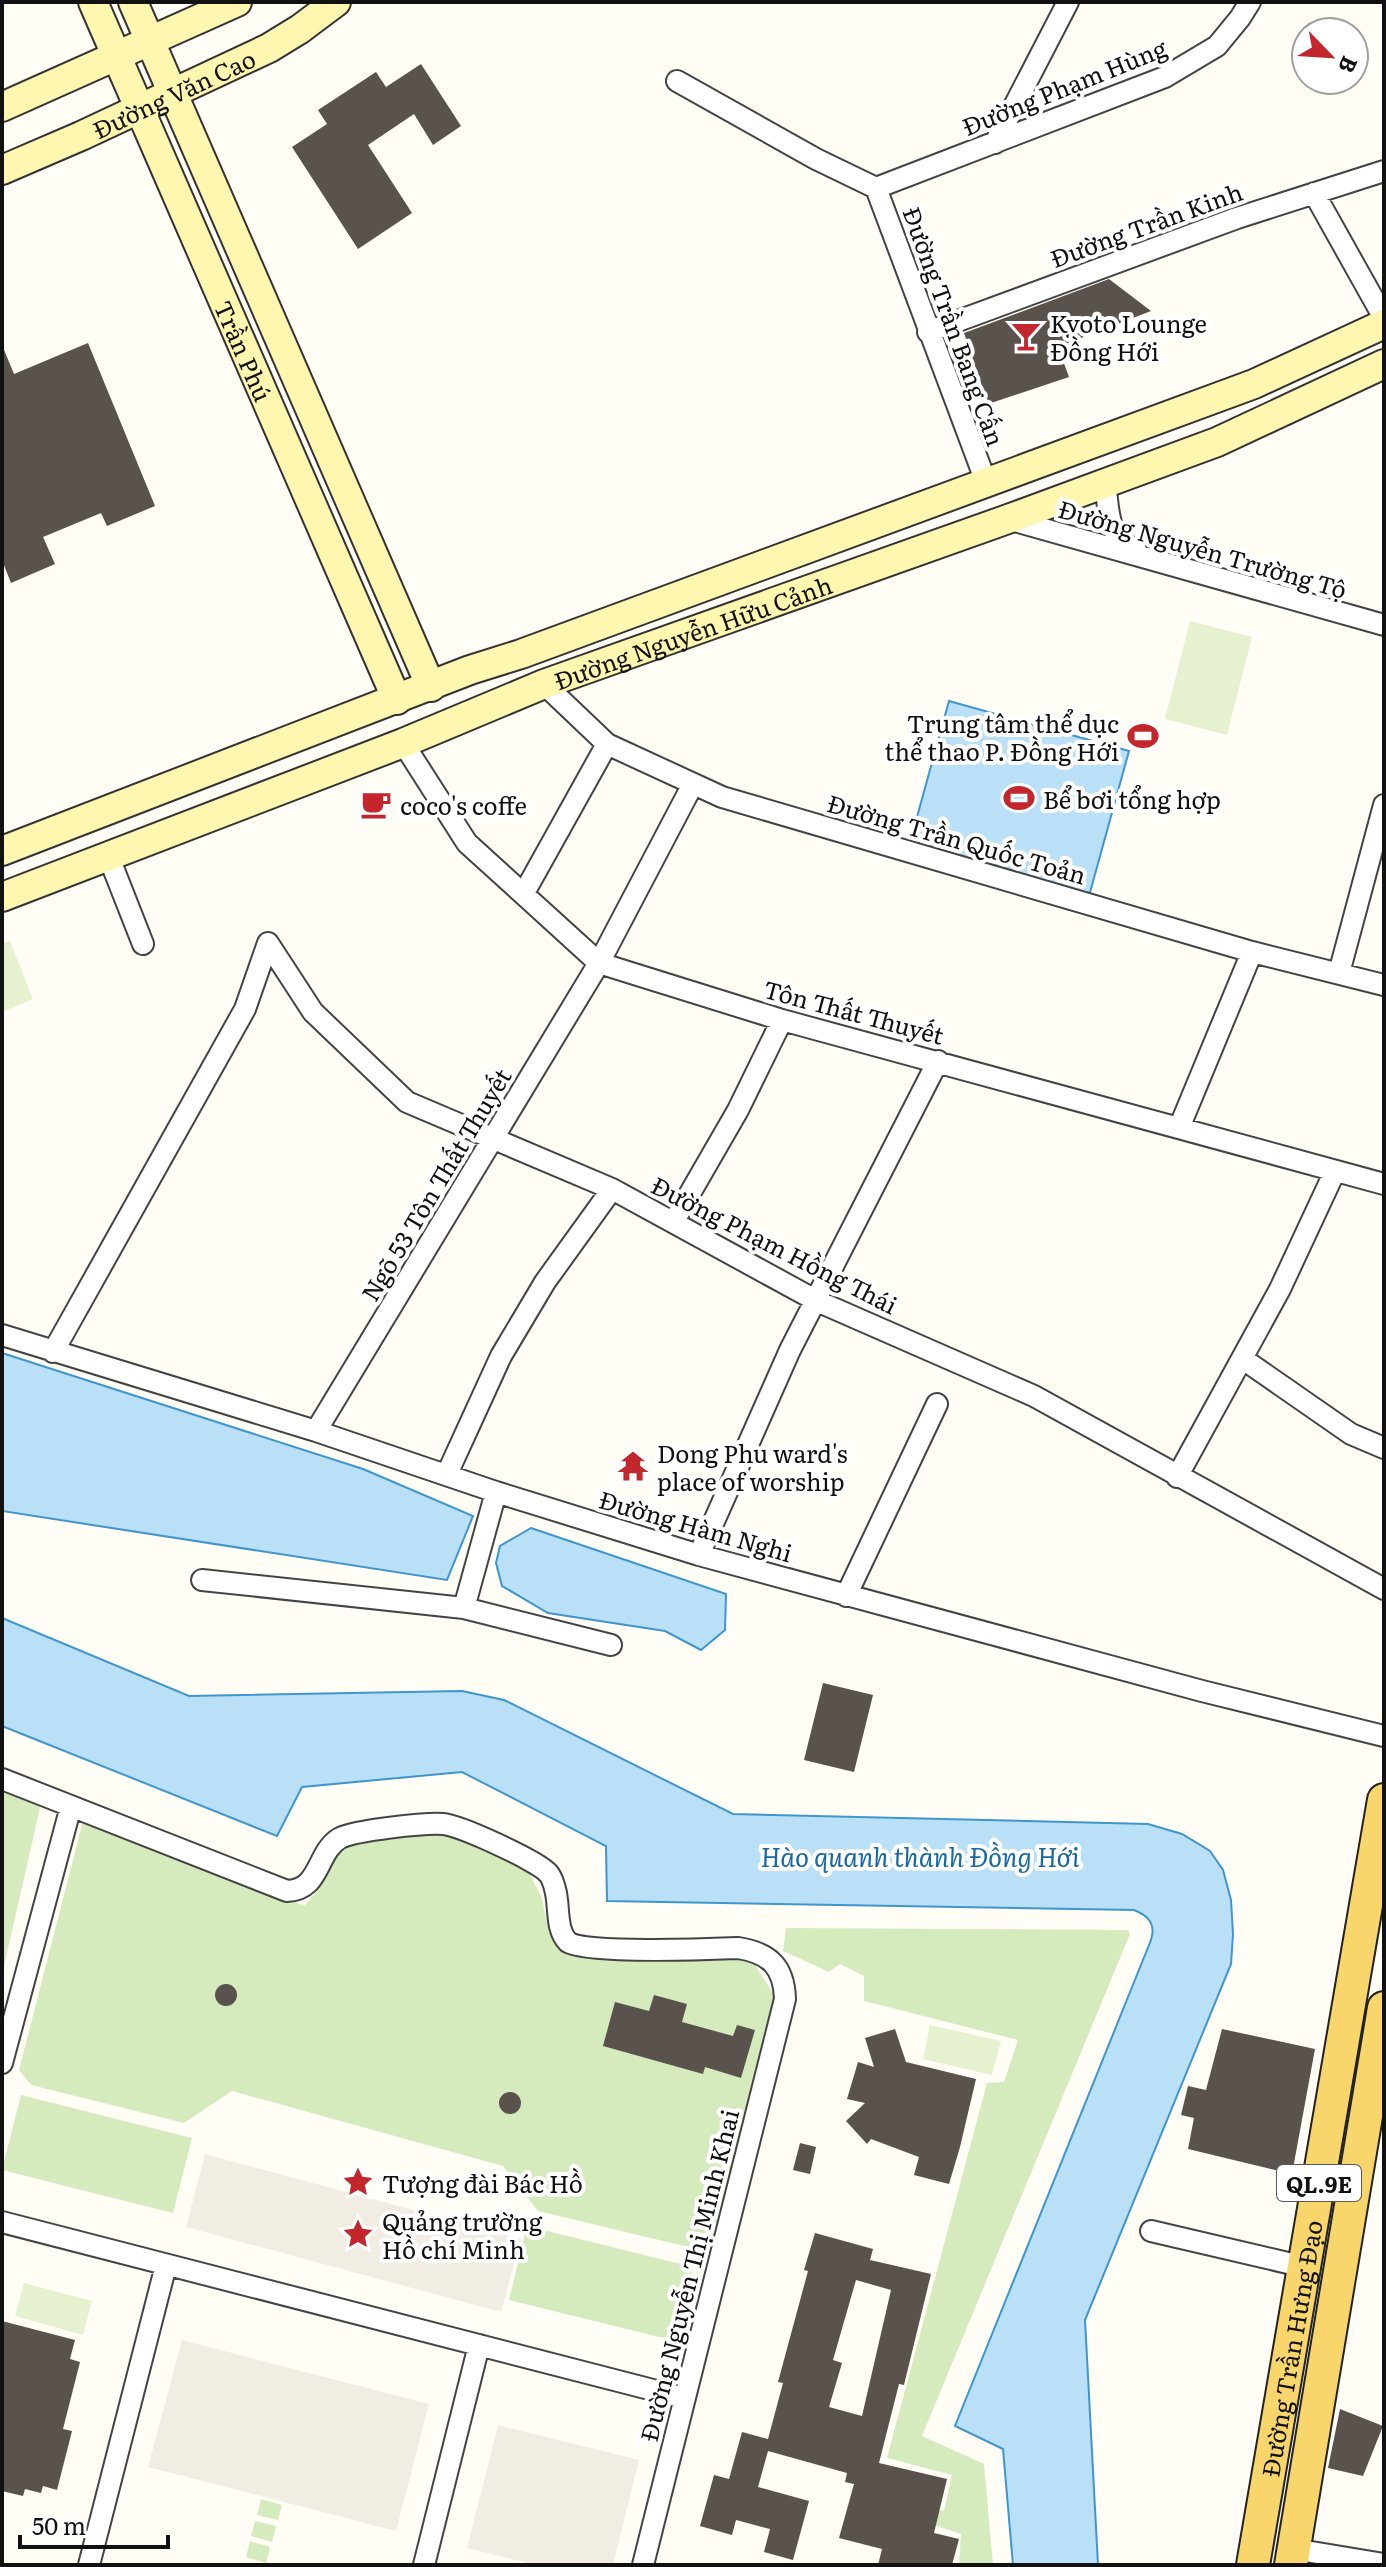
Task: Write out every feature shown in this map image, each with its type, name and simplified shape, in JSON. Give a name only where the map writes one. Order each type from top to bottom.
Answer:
[{"type":"main road","name":"Trần Phú","points":[[93,2],[393,702],[403,743]]},
{"type":"main road","name":"Trần Phú","points":[[133,2],[431,687]]},
{"type":"main road","points":[[2,107],[237,2]]},
{"type":"main road","name":"Đường Văn Cao","points":[[2,170],[269,48],[336,2]]},
{"type":"main road","name":"Đường Nguyễn Hữu Cảnh","points":[[2,851],[431,687],[1254,384],[1384,321]]},
{"type":"main road","name":"Đường Nguyễn Hữu Cảnh","points":[[2,897],[403,743],[544,684],[1217,442],[1384,364]]},
{"type":"main road","points":[[1095,442],[1105,483]]},
{"type":"main road","points":[[986,482],[1008,519]]},
{"type":"main road","name":"Đường Trần Hưng Đạo","points":[[1253,2565],[1384,1800]]},
{"type":"main road","name":"Đường Trần Hưng Đạo","points":[[1292,2557],[1338,2281],[1376,2108],[1384,2008]]},
{"type":"main road","points":[[1305,2267],[1338,2281]]},
{"type":"street","points":[[995,143],[1068,2]]},
{"type":"street","name":"Đường Phạm Hùng","points":[[876,188],[1165,77],[1217,46],[1250,2]]},
{"type":"street","points":[[677,81],[816,159],[876,188]]},
{"type":"street","name":"Đường Trần Kinh","points":[[928,332],[1237,218],[1384,171]]},
{"type":"street","name":"Đường Trần Bang Cấn","points":[[876,188],[986,482]]},
{"type":"street","points":[[1314,193],[1384,321]]},
{"type":"street","points":[[1105,483],[1109,521],[1117,538],[1151,560]]},
{"type":"street","name":"Đường Nguyễn Trường Tộ","points":[[1008,519],[1382,625]]},
{"type":"street","points":[[1382,625],[1384,604]]},
{"type":"street","name":"Đường Trần Quốc Toản","points":[[544,684],[607,744],[722,797],[1252,952],[1384,985]]},
{"type":"street","name":"Tôn Thất Thuyết","points":[[403,743],[467,843],[599,963],[782,1020],[1384,1184]]},
{"type":"street","points":[[524,893],[607,744]]},
{"type":"street","name":"Ngõ 53 Tôn Thất Thuyết","points":[[316,1431],[599,963],[693,784]]},
{"type":"street","points":[[1339,973],[1384,805]]},
{"type":"street","points":[[108,855],[143,944]]},
{"type":"street","name":"Đường Phạm Hồng Thái","points":[[53,1352],[245,1009],[268,943],[313,1012],[407,1102],[612,1189],[817,1301],[1034,1396],[1384,1589]]},
{"type":"street","points":[[1179,1128],[1252,952]]},
{"type":"street","points":[[674,1221],[738,1110],[782,1020]]},
{"type":"street","points":[[699,1555],[773,1385],[938,1061]]},
{"type":"street","points":[[1177,1477],[1280,1289],[1335,1171]]},
{"type":"street","points":[[447,1474],[501,1356],[545,1282],[612,1189]]},
{"type":"street","name":"Đường Hàm Nghi","points":[[2,1335],[316,1431],[496,1492],[699,1555],[1202,1691],[1384,1736]]},
{"type":"street","points":[[1243,1359],[1351,1434],[1384,1448]]},
{"type":"street","points":[[846,1596],[937,1404]]},
{"type":"street","points":[[464,1608],[496,1492]]},
{"type":"street","points":[[202,1580],[464,1608],[611,1645]]},
{"type":"street","points":[[2,1779],[71,1806],[2,2063]]},
{"type":"street","name":"Đường Nguyễn Thị Minh Khai","points":[[71,1806],[287,1891],[299,1891],[306,1886],[327,1852],[340,1839],[406,1827],[446,1824],[537,1864],[548,1873],[555,1888],[561,1927],[568,1942],[577,1947],[738,1948],[752,1951],[778,1969],[785,1979],[785,1999],[643,2565]]},
{"type":"street","points":[[2,2222],[684,2398]]},
{"type":"street","points":[[1151,2231],[1305,2267]]},
{"type":"street","points":[[89,2565],[166,2265]]},
{"type":"street","points":[[424,2565],[479,2345]]},
{"type":"street","points":[[1292,2557],[1384,2564]]},
{"type":"green space","points":[[1190,621],[1252,637],[1227,735],[1165,719]]},
{"type":"green space","points":[[10,941],[33,999],[2,1012],[2,944]]},
{"type":"green space","points":[[2,1784],[42,1799],[2,1975]]},
{"type":"green space","points":[[83,1821],[305,1906],[320,1886],[331,1858],[345,1846],[368,1838],[445,1831],[526,1867],[542,1898],[547,1924],[558,1945],[578,1957],[740,1954],[755,1965],[774,1995],[767,2035],[709,2252],[538,2211],[503,2166],[232,2091],[184,2123],[31,2085],[19,2070]]},
{"type":"green space","points":[[786,1928],[1128,1930],[1130,1934],[922,2436],[984,2464],[993,2565],[959,2565],[961,2534],[922,2521],[925,2507],[944,2511],[952,2475],[887,2458],[987,2083],[1004,2082],[1018,2040],[864,2001],[864,1976],[840,1964],[829,1972],[783,1951]]},
{"type":"green space","points":[[930,2025],[1001,2041],[992,2075],[923,2059]]},
{"type":"green space","points":[[21,2095],[192,2138],[173,2213],[2,2170]]},
{"type":"green space","points":[[527,2226],[693,2267],[675,2341],[509,2300]]},
{"type":"green space","points":[[24,2283],[92,2301],[83,2335],[15,2316]]},
{"type":"green space","points":[[261,2499],[282,2505],[278,2520],[257,2515]]},
{"type":"green space","points":[[255,2521],[276,2526],[272,2542],[251,2536]]},
{"type":"green space","points":[[250,2541],[270,2547],[266,2563],[246,2557]]},
{"type":"shaded area","name":"Quảng trường Hồ chí Minh","points":[[205,2154],[521,2239],[501,2312],[186,2227]]},
{"type":"shaded area","points":[[182,2340],[429,2404],[396,2531],[148,2467]]},
{"type":"shaded area","points":[[498,2425],[639,2460],[613,2565],[535,2565],[467,2548]]},
{"type":"water","name":"Bể bơi tổng hợp","points":[[949,701],[1129,751],[1089,896],[909,846]]},
{"type":"water","points":[[2,1353],[363,1469],[473,1516],[447,1580],[2,1511]]},
{"type":"water","points":[[531,1528],[726,1594],[725,1630],[701,1650],[665,1631],[548,1613],[502,1586],[496,1563],[500,1546]]},
{"type":"water","name":"Hào quanh thành Đồng Hới","points":[[2,1618],[189,1696],[462,1691],[504,1700],[733,1814],[1148,1824],[1182,1834],[1210,1851],[1223,1870],[1231,1900],[1231,1964],[1085,2320],[1098,2565],[1013,2565],[1003,2449],[955,2426],[1151,1940],[1152,1925],[1144,1915],[1134,1910],[607,1901],[606,1846],[462,1772],[302,1787],[277,1836],[2,1726]]},
{"type":"building","points":[[421,64],[461,126],[433,145],[414,114],[368,145],[412,213],[358,249],[292,147],[327,124],[318,110],[376,72],[386,87]]},
{"type":"building","name":"Kyoto Lounge Đồng Hới","points":[[1109,279],[1151,311],[1058,347],[1069,377],[988,404],[964,333]]},
{"type":"building","points":[[88,343],[155,506],[107,526],[101,513],[43,537],[55,564],[11,583],[2,560],[2,345],[14,374]]},
{"type":"building","points":[[823,1683],[873,1695],[854,1772],[804,1760]]},
{"type":"building","points":[[226,1984],[234,1987],[237,1995],[234,2003],[226,2006],[218,2003],[215,1995],[218,1987]]},
{"type":"building","points":[[654,1995],[687,2004],[682,2022],[733,2036],[737,2025],[755,2030],[741,2078],[705,2067],[703,2074],[603,2046],[615,2002],[649,2011]]},
{"type":"building","points":[[895,2029],[906,2062],[976,2079],[949,2184],[914,2175],[919,2157],[871,2139],[867,2144],[846,2121],[865,2103],[847,2099],[858,2062],[874,2067],[865,2038]]},
{"type":"building","points":[[1222,2029],[1315,2049],[1292,2174],[1188,2149],[1194,2118],[1181,2115],[1188,2086],[1206,2090]]},
{"type":"building","points":[[510,2092],[518,2095],[521,2103],[518,2111],[510,2114],[502,2111],[499,2103],[502,2095]]},
{"type":"building","points":[[800,2143],[816,2147],[810,2174],[793,2170]]},
{"type":"building","points":[[815,2233],[873,2249],[870,2260],[931,2274],[904,2385],[899,2384],[879,2463],[947,2479],[934,2533],[959,2539],[952,2565],[878,2565],[882,2549],[839,2538],[854,2484],[845,2482],[847,2473],[768,2451],[758,2487],[809,2501],[793,2560],[764,2552],[770,2529],[736,2520],[732,2535],[700,2526],[714,2475],[729,2479],[742,2432],[768,2439],[783,2383],[778,2382],[808,2271],[804,2270]],"holes":[[[856,2280],[891,2290],[862,2416],[829,2407],[842,2363],[833,2360]]]},
{"type":"building","points":[[2,2321],[75,2340],[70,2359],[80,2362],[63,2429],[72,2431],[57,2490],[43,2486],[41,2493],[25,2489],[23,2496],[2,2491]]},
{"type":"building","points":[[1340,2409],[1383,2426],[1363,2476],[1328,2468]]},
{"type":"place","name":"Kyoto Lounge Đồng Hới","points":[[1026,336]]},
{"type":"place","name":"Trung tâm thể dục thể thao P. Đồng Hới","points":[[1143,736]]},
{"type":"place","name":"Bể bơi tổng hợp","points":[[1019,798]]},
{"type":"place","name":"coco's coffe","points":[[376,804]]},
{"type":"place","name":"Dong Phu ward's place of worship","points":[[633,1466]]},
{"type":"place","name":"Tượng đài Bác Hồ","points":[[358,2182]]},
{"type":"place","name":"Quảng trường Hồ chí Minh","points":[[358,2234]]}]
